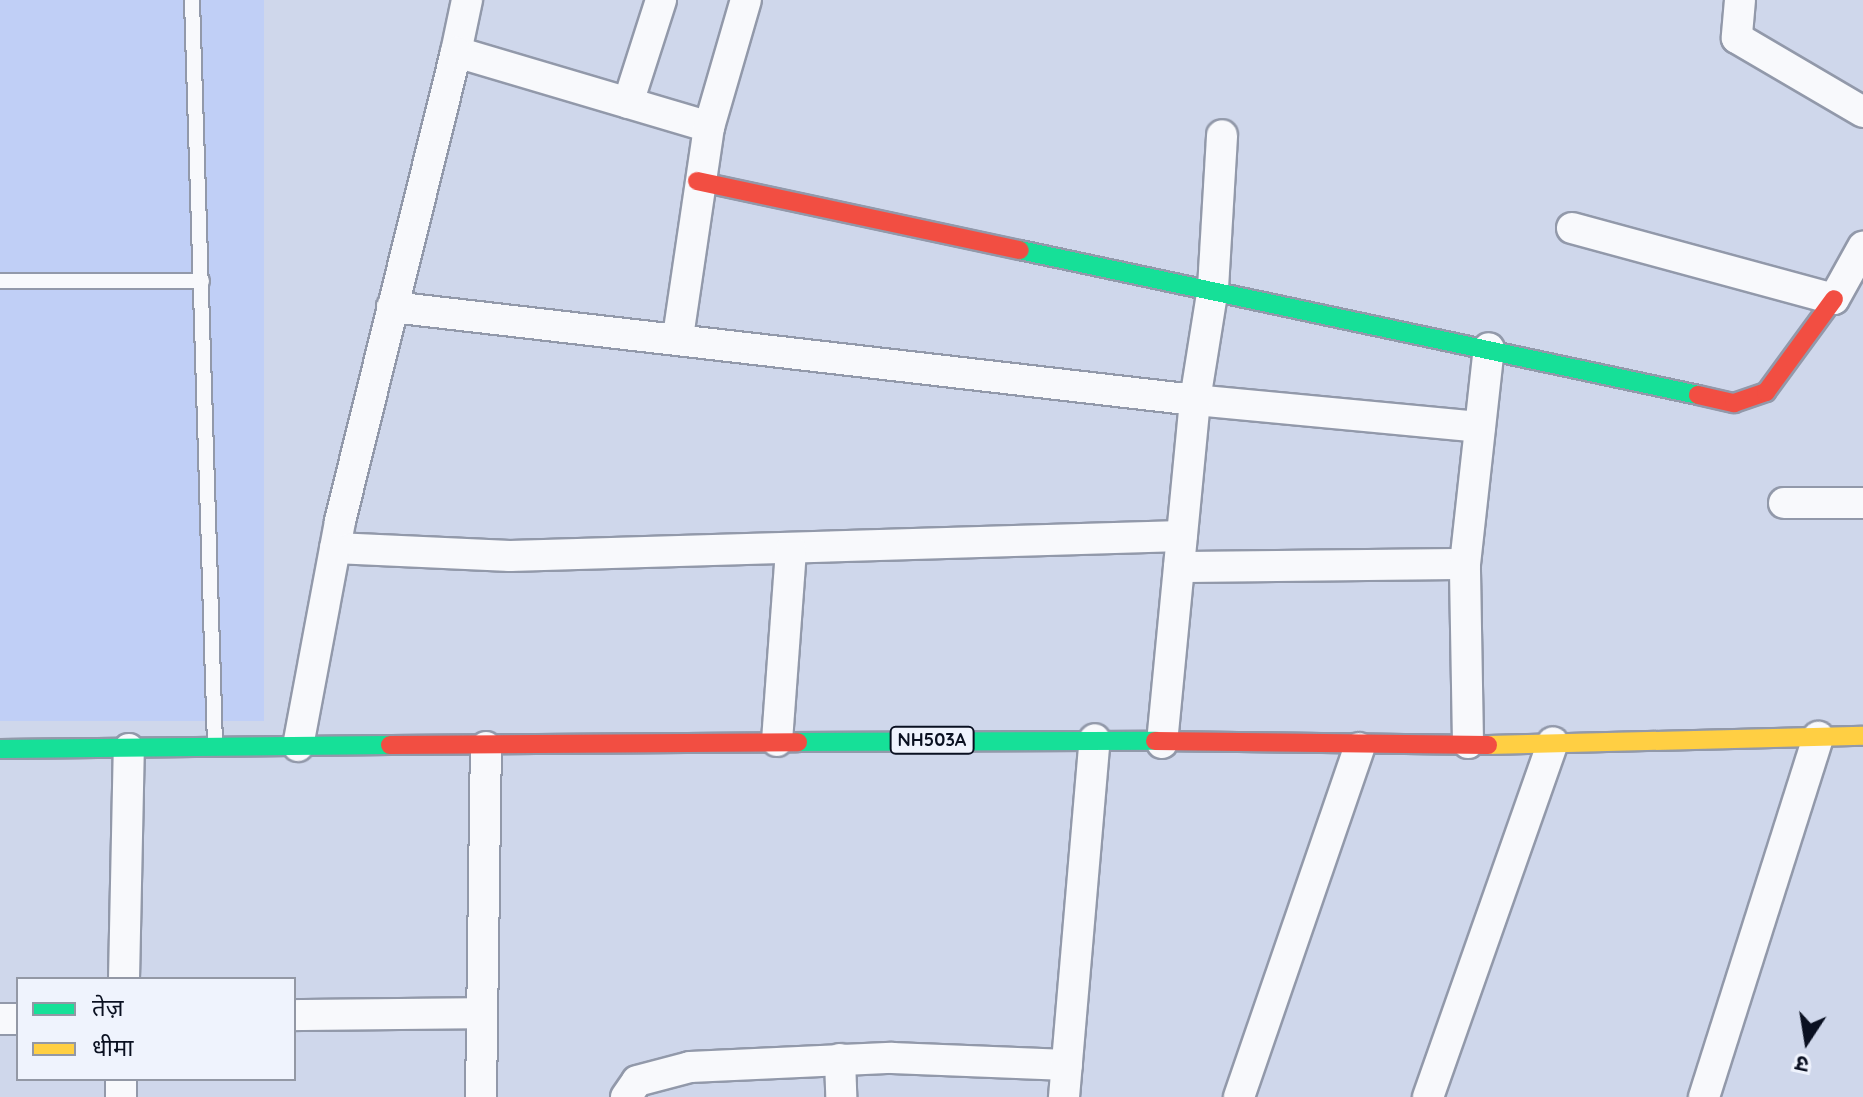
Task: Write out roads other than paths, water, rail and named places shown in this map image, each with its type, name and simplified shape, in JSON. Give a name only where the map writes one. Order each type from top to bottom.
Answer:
[{"type":"main road","points":[[697,181],[1213,288],[1706,399],[1748,402],[1766,392],[1834,299]]},
{"type":"main road","name":"NH503A","points":[[0,749],[486,747],[1095,739],[1359,748],[1468,743],[1863,736]]},
{"type":"street","points":[[298,746],[335,548],[467,0]]},
{"type":"street","points":[[628,103],[661,0]]},
{"type":"street","points":[[678,337],[697,181],[709,127],[746,0]]},
{"type":"street","points":[[1740,0],[1737,38],[1863,112]]},
{"type":"street","points":[[456,52],[709,127]]},
{"type":"street","points":[[1162,743],[1195,400],[1213,288],[1222,135]]},
{"type":"street","points":[[1572,228],[1834,299],[1863,247]]},
{"type":"street","points":[[392,307],[678,337],[1195,400],[1480,427]]},
{"type":"street","points":[[1468,743],[1465,564],[1489,348]]},
{"type":"street","points":[[1784,503],[1863,503]]},
{"type":"street","points":[[335,548],[510,556],[1182,536]]},
{"type":"street","points":[[777,741],[791,550]]},
{"type":"street","points":[[1179,567],[1465,564]]},
{"type":"street","points":[[1704,1097],[1818,737]]},
{"type":"street","points":[[1064,1097],[1095,739]]},
{"type":"street","points":[[1428,1097],[1553,742]]},
{"type":"street","points":[[481,1097],[486,747]]},
{"type":"street","points":[[1239,1097],[1359,748]]},
{"type":"street","points":[[124,977],[129,749]]},
{"type":"street","points":[[296,1015],[481,1013]]},
{"type":"street","points":[[632,1089],[690,1067],[840,1059],[1067,1065]]},
{"type":"street","points":[[840,1059],[841,1097]]},
{"type":"street","points":[[632,1089],[667,1097]]},
{"type":"lane","points":[[192,0],[215,747]]},
{"type":"lane","points":[[0,281],[202,281]]}]
